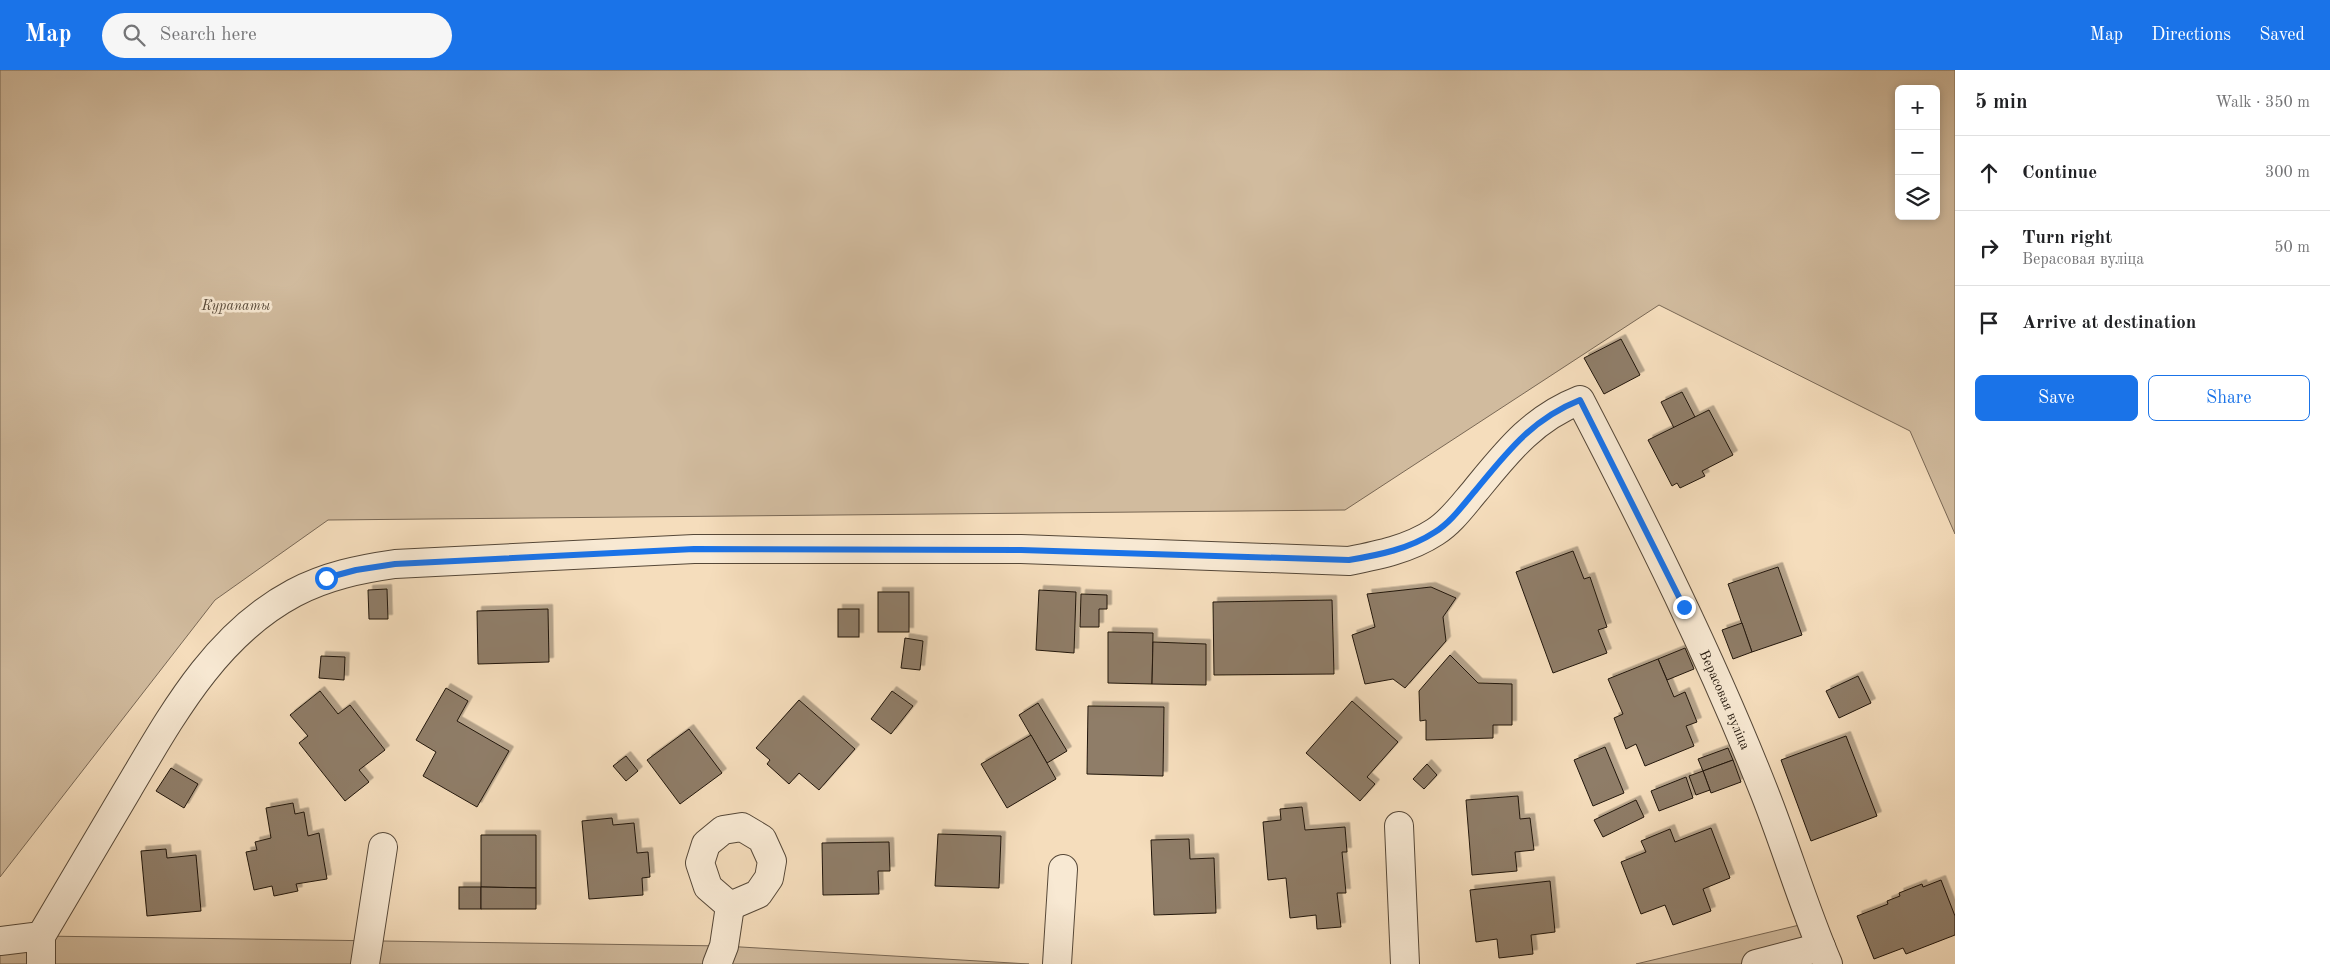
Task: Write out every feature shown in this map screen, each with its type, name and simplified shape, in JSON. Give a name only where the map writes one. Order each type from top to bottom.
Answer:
[{"type":"street","name":"Верасовая вуліца","points":[[41,936],[188,691],[240,631],[262,613],[294,593],[326,578],[356,570],[395,564],[694,549],[1021,550],[1349,560],[1380,555],[1411,546],[1436,532],[1454,516],[1517,441],[1539,422],[1561,408],[1580,400],[1667,572],[1728,705],[1765,794],[1824,956],[1756,964]]},
{"type":"street","points":[[1399,826],[1405,964]]},
{"type":"street","points":[[365,964],[382,847]]},
{"type":"street","points":[[1057,964],[1063,869]]},
{"type":"street","points":[[717,964],[724,946],[730,906]]},
{"type":"street","points":[[0,942],[41,936],[41,964]]},
{"type":"green space","name":"Курапаты","points":[[0,70],[1955,70],[1955,534],[1910,431],[1659,305],[1345,510],[328,520],[215,600],[0,877]]},
{"type":"green space","points":[[1812,922],[1828,964],[1636,964]]},
{"type":"green space","points":[[41,936],[724,946],[1029,964],[0,964],[0,942]]},
{"type":"building","points":[[1621,339],[1640,375],[1604,394],[1584,358]]},
{"type":"building","points":[[1682,392],[1695,417],[1674,428],[1661,402]]},
{"type":"building","points":[[1709,410],[1733,455],[1702,471],[1705,476],[1680,488],[1677,483],[1672,486],[1648,440]]},
{"type":"building","points":[[1573,551],[1584,579],[1590,577],[1607,627],[1598,630],[1607,653],[1553,673],[1516,572]]},
{"type":"building","points":[[1778,567],[1802,635],[1752,652],[1728,584]]},
{"type":"building","points":[[1431,587],[1456,598],[1443,617],[1446,641],[1405,688],[1393,679],[1365,684],[1352,635],[1375,627],[1367,594]]},
{"type":"building","points":[[387,589],[388,619],[369,619],[368,590]]},
{"type":"building","points":[[1039,590],[1076,592],[1074,653],[1036,650]]},
{"type":"building","points":[[878,592],[909,592],[909,632],[878,632]]},
{"type":"building","points":[[1081,594],[1107,595],[1107,609],[1099,609],[1099,627],[1080,627]]},
{"type":"building","points":[[1332,600],[1334,674],[1214,675],[1213,602]]},
{"type":"building","points":[[548,609],[549,662],[478,664],[477,611]]},
{"type":"building","points":[[838,609],[859,609],[859,637],[838,637]]},
{"type":"building","points":[[1742,623],[1752,652],[1733,659],[1722,630]]},
{"type":"building","points":[[1108,632],[1153,633],[1152,684],[1108,683]]},
{"type":"building","points":[[905,638],[923,641],[920,670],[901,668]]},
{"type":"building","points":[[1153,642],[1206,644],[1206,685],[1152,684]]},
{"type":"building","points":[[1685,648],[1694,669],[1667,680],[1658,659]]},
{"type":"building","points":[[1450,655],[1478,683],[1512,684],[1512,725],[1493,725],[1493,738],[1426,740],[1426,720],[1420,721],[1419,691]]},
{"type":"building","points":[[321,656],[345,657],[344,680],[319,678]]},
{"type":"building","points":[[1658,659],[1674,697],[1685,692],[1697,722],[1686,726],[1694,746],[1645,766],[1636,744],[1626,749],[1614,718],[1623,714],[1608,679]]},
{"type":"building","points":[[1858,676],[1871,703],[1839,718],[1826,691]]},
{"type":"building","points":[[446,688],[468,701],[457,721],[509,751],[477,807],[423,776],[436,752],[416,740]]},
{"type":"building","points":[[320,691],[338,714],[350,705],[385,750],[359,770],[369,782],[345,801],[299,743],[308,736],[290,715]]},
{"type":"building","points":[[892,691],[913,706],[891,734],[871,719]]},
{"type":"building","points":[[799,700],[855,749],[819,790],[799,773],[789,784],[767,764],[770,760],[756,748]]},
{"type":"building","points":[[1352,701],[1398,742],[1367,777],[1375,784],[1360,801],[1306,753]]},
{"type":"building","points":[[1038,703],[1067,751],[1047,763],[1019,715]]},
{"type":"building","points":[[1088,706],[1164,707],[1163,776],[1087,774]]},
{"type":"building","points":[[689,729],[722,773],[680,804],[647,760]]},
{"type":"building","points":[[1031,735],[1056,779],[1007,808],[981,764]]},
{"type":"building","points":[[1846,736],[1877,816],[1811,841],[1781,760]]},
{"type":"building","points":[[1605,747],[1624,793],[1593,806],[1574,760]]},
{"type":"building","points":[[1728,748],[1733,760],[1703,771],[1698,759]]},
{"type":"building","points":[[626,756],[638,771],[626,781],[613,766]]},
{"type":"building","points":[[1733,760],[1741,782],[1711,793],[1703,771]]},
{"type":"building","points":[[1427,764],[1437,775],[1424,789],[1413,779]]},
{"type":"building","points":[[171,768],[198,784],[184,808],[156,791]]},
{"type":"building","points":[[1703,771],[1710,790],[1696,795],[1689,776]]},
{"type":"building","points":[[1686,777],[1693,798],[1659,811],[1651,791]]},
{"type":"building","points":[[1518,796],[1520,819],[1530,818],[1534,850],[1515,852],[1517,871],[1472,875],[1466,800]]},
{"type":"building","points":[[1636,800],[1644,817],[1603,837],[1594,820]]},
{"type":"building","points":[[293,803],[295,814],[304,812],[308,836],[319,833],[327,879],[296,884],[298,891],[274,896],[272,886],[254,890],[246,852],[257,850],[255,842],[271,838],[266,808]]},
{"type":"building","points":[[1302,807],[1305,830],[1345,827],[1347,852],[1342,852],[1346,893],[1337,893],[1341,927],[1317,929],[1316,915],[1290,918],[1286,878],[1268,880],[1263,822],[1281,820],[1280,809]]},
{"type":"building","points":[[612,818],[613,825],[634,823],[637,853],[648,852],[650,877],[642,878],[643,895],[589,899],[582,821]]},
{"type":"building","points":[[1711,828],[1730,878],[1703,889],[1711,911],[1673,925],[1665,905],[1641,914],[1621,862],[1646,852],[1641,841],[1670,829],[1675,842]]},
{"type":"building","points":[[938,834],[1001,836],[999,888],[935,886]]},
{"type":"building","points":[[481,835],[536,835],[536,888],[481,887]]},
{"type":"building","points":[[1189,839],[1190,859],[1214,858],[1216,913],[1154,915],[1151,840]]},
{"type":"building","points":[[889,842],[890,871],[878,871],[879,894],[823,895],[822,843]]},
{"type":"building","points":[[166,849],[167,858],[196,855],[201,911],[147,916],[141,851]]},
{"type":"building","points":[[1941,880],[1955,916],[1955,935],[1906,954],[1903,948],[1874,959],[1857,916],[1888,904],[1887,901],[1900,896],[1899,893],[1922,884],[1923,887]]},
{"type":"building","points":[[1550,881],[1555,932],[1531,935],[1533,954],[1499,958],[1497,939],[1476,942],[1470,890]]},
{"type":"building","points":[[459,887],[481,887],[481,909],[459,909]]},
{"type":"building","points":[[481,887],[536,888],[536,909],[481,909]]},
{"type":"route","points":[[326,578],[356,570],[395,564],[694,549],[1021,550],[1349,560],[1380,555],[1411,546],[1436,532],[1454,516],[1517,441],[1539,422],[1561,408],[1580,400],[1633,502],[1684,607]]}]
